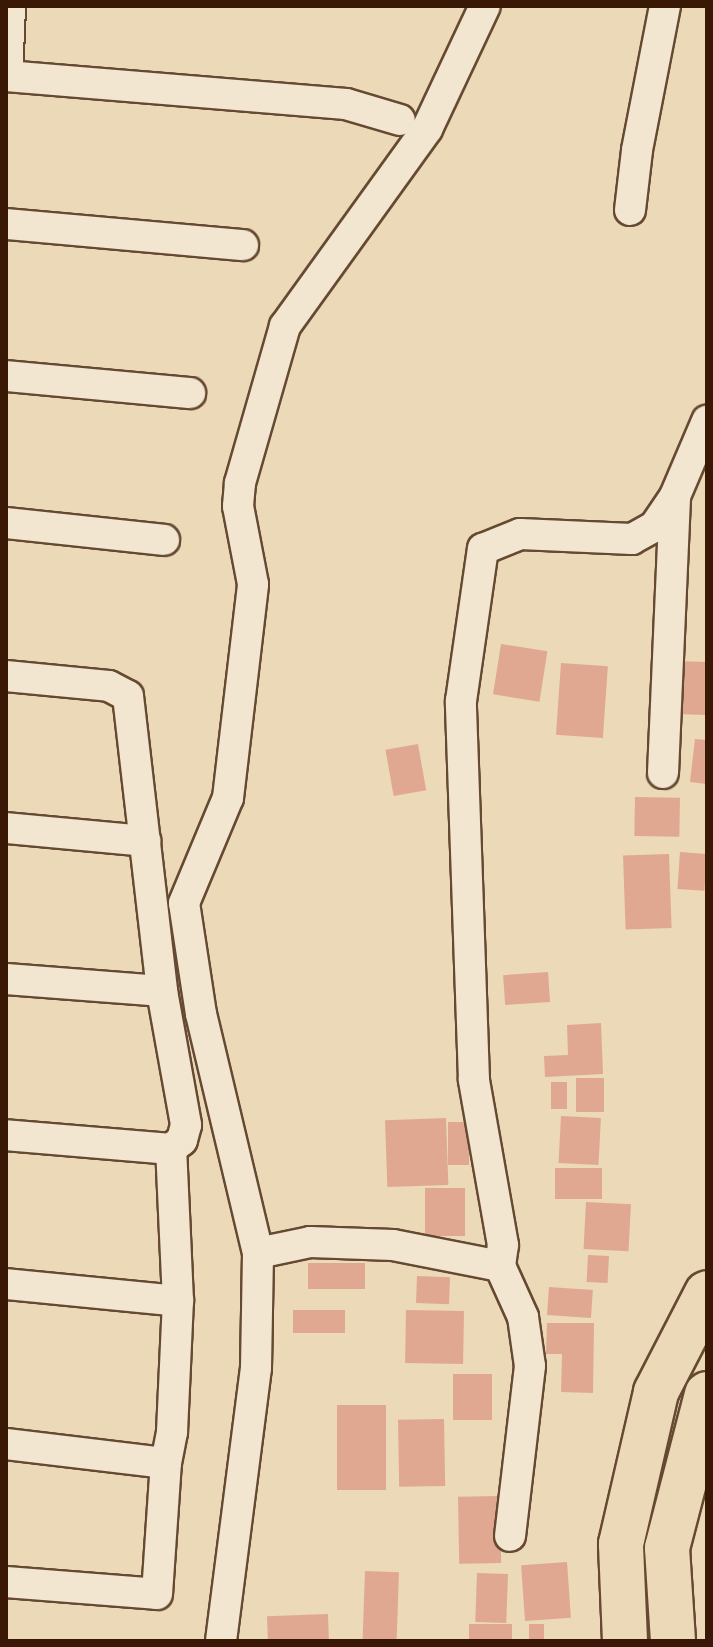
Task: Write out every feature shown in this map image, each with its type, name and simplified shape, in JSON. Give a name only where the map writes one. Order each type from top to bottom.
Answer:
[{"type":"highway","points":[[625,1641],[621,1544],[656,1392],[707,1293]]},
{"type":"highway","points":[[673,1641],[667,1548],[707,1394]]},
{"type":"street","points":[[10,6],[7,76],[346,104],[400,120]]},
{"type":"street","points":[[221,1641],[256,1368],[258,1253],[201,1014],[184,903],[228,798],[253,584],[238,506],[240,483],[285,326],[427,129],[485,6]]},
{"type":"street","points":[[630,210],[665,6]]},
{"type":"street","points":[[6,224],[243,245]]},
{"type":"street","points":[[6,376],[190,393]]},
{"type":"street","points":[[510,1536],[530,1366],[523,1317],[500,1266],[503,1245],[474,1080],[461,701],[483,549],[520,534],[632,539],[655,526],[675,496],[707,421]]},
{"type":"street","points":[[663,773],[675,496]]},
{"type":"street","points":[[6,523],[164,540]]},
{"type":"street","points":[[6,676],[109,686],[128,696],[162,991],[186,1125],[182,1140],[171,1149],[6,1135]]},
{"type":"street","points":[[6,828],[145,841]]},
{"type":"street","points":[[6,979],[162,991]]},
{"type":"street","points":[[6,1582],[157,1594],[166,1463],[172,1432],[178,1301],[171,1149]]},
{"type":"street","points":[[258,1253],[310,1242],[393,1245],[500,1266]]},
{"type":"street","points":[[6,1284],[178,1301]]},
{"type":"street","points":[[6,1444],[166,1463]]},
{"type":"building","points":[[501,644],[547,651],[539,702],[493,694]]},
{"type":"building","points":[[678,661],[707,662],[705,715],[676,714]]},
{"type":"building","points":[[561,663],[608,666],[603,738],[556,735]]},
{"type":"building","points":[[695,739],[707,740],[707,784],[690,782]]},
{"type":"building","points":[[418,744],[426,790],[394,796],[386,750]]},
{"type":"building","points":[[635,797],[680,798],[679,837],[634,836]]},
{"type":"building","points":[[680,852],[707,854],[704,891],[677,889]]},
{"type":"building","points":[[669,854],[672,928],[626,930],[623,856]]},
{"type":"building","points":[[548,972],[550,1002],[505,1005],[503,975]]},
{"type":"building","points":[[601,1023],[603,1074],[545,1077],[544,1056],[568,1055],[567,1025]]},
{"type":"building","points":[[576,1078],[604,1078],[604,1112],[576,1112]]},
{"type":"building","points":[[551,1082],[567,1082],[567,1109],[551,1109]]},
{"type":"building","points":[[561,1116],[601,1118],[598,1165],[559,1163]]},
{"type":"building","points":[[446,1118],[448,1185],[387,1187],[385,1120]]},
{"type":"building","points":[[448,1122],[469,1122],[469,1165],[448,1165]]},
{"type":"building","points":[[555,1168],[602,1168],[602,1199],[555,1199]]},
{"type":"building","points":[[425,1188],[465,1188],[465,1236],[425,1236]]},
{"type":"building","points":[[586,1202],[631,1204],[628,1251],[584,1249]]},
{"type":"building","points":[[588,1255],[609,1256],[608,1283],[587,1282]]},
{"type":"building","points":[[308,1263],[365,1263],[365,1289],[308,1289]]},
{"type":"building","points":[[417,1276],[450,1277],[449,1304],[416,1303]]},
{"type":"building","points":[[549,1287],[593,1290],[591,1318],[547,1315]]},
{"type":"building","points":[[293,1310],[345,1310],[345,1333],[293,1333]]},
{"type":"building","points":[[406,1310],[464,1311],[463,1364],[405,1363]]},
{"type":"building","points":[[547,1323],[594,1323],[593,1393],[561,1392],[562,1354],[546,1354]]},
{"type":"building","points":[[453,1374],[492,1374],[492,1420],[453,1420]]},
{"type":"building","points":[[337,1405],[386,1405],[386,1490],[337,1490]]},
{"type":"building","points":[[444,1419],[445,1486],[399,1487],[398,1420]]},
{"type":"building","points":[[500,1496],[501,1563],[459,1564],[458,1497]]},
{"type":"building","points":[[567,1562],[571,1618],[525,1621],[521,1565]]},
{"type":"building","points":[[365,1571],[399,1572],[397,1641],[363,1641]]},
{"type":"building","points":[[477,1573],[508,1574],[506,1623],[475,1622]]},
{"type":"building","points":[[328,1614],[329,1641],[268,1641],[267,1616]]},
{"type":"building","points":[[469,1624],[512,1624],[512,1641],[469,1641]]},
{"type":"building","points":[[529,1624],[544,1624],[544,1641],[529,1641]]}]
